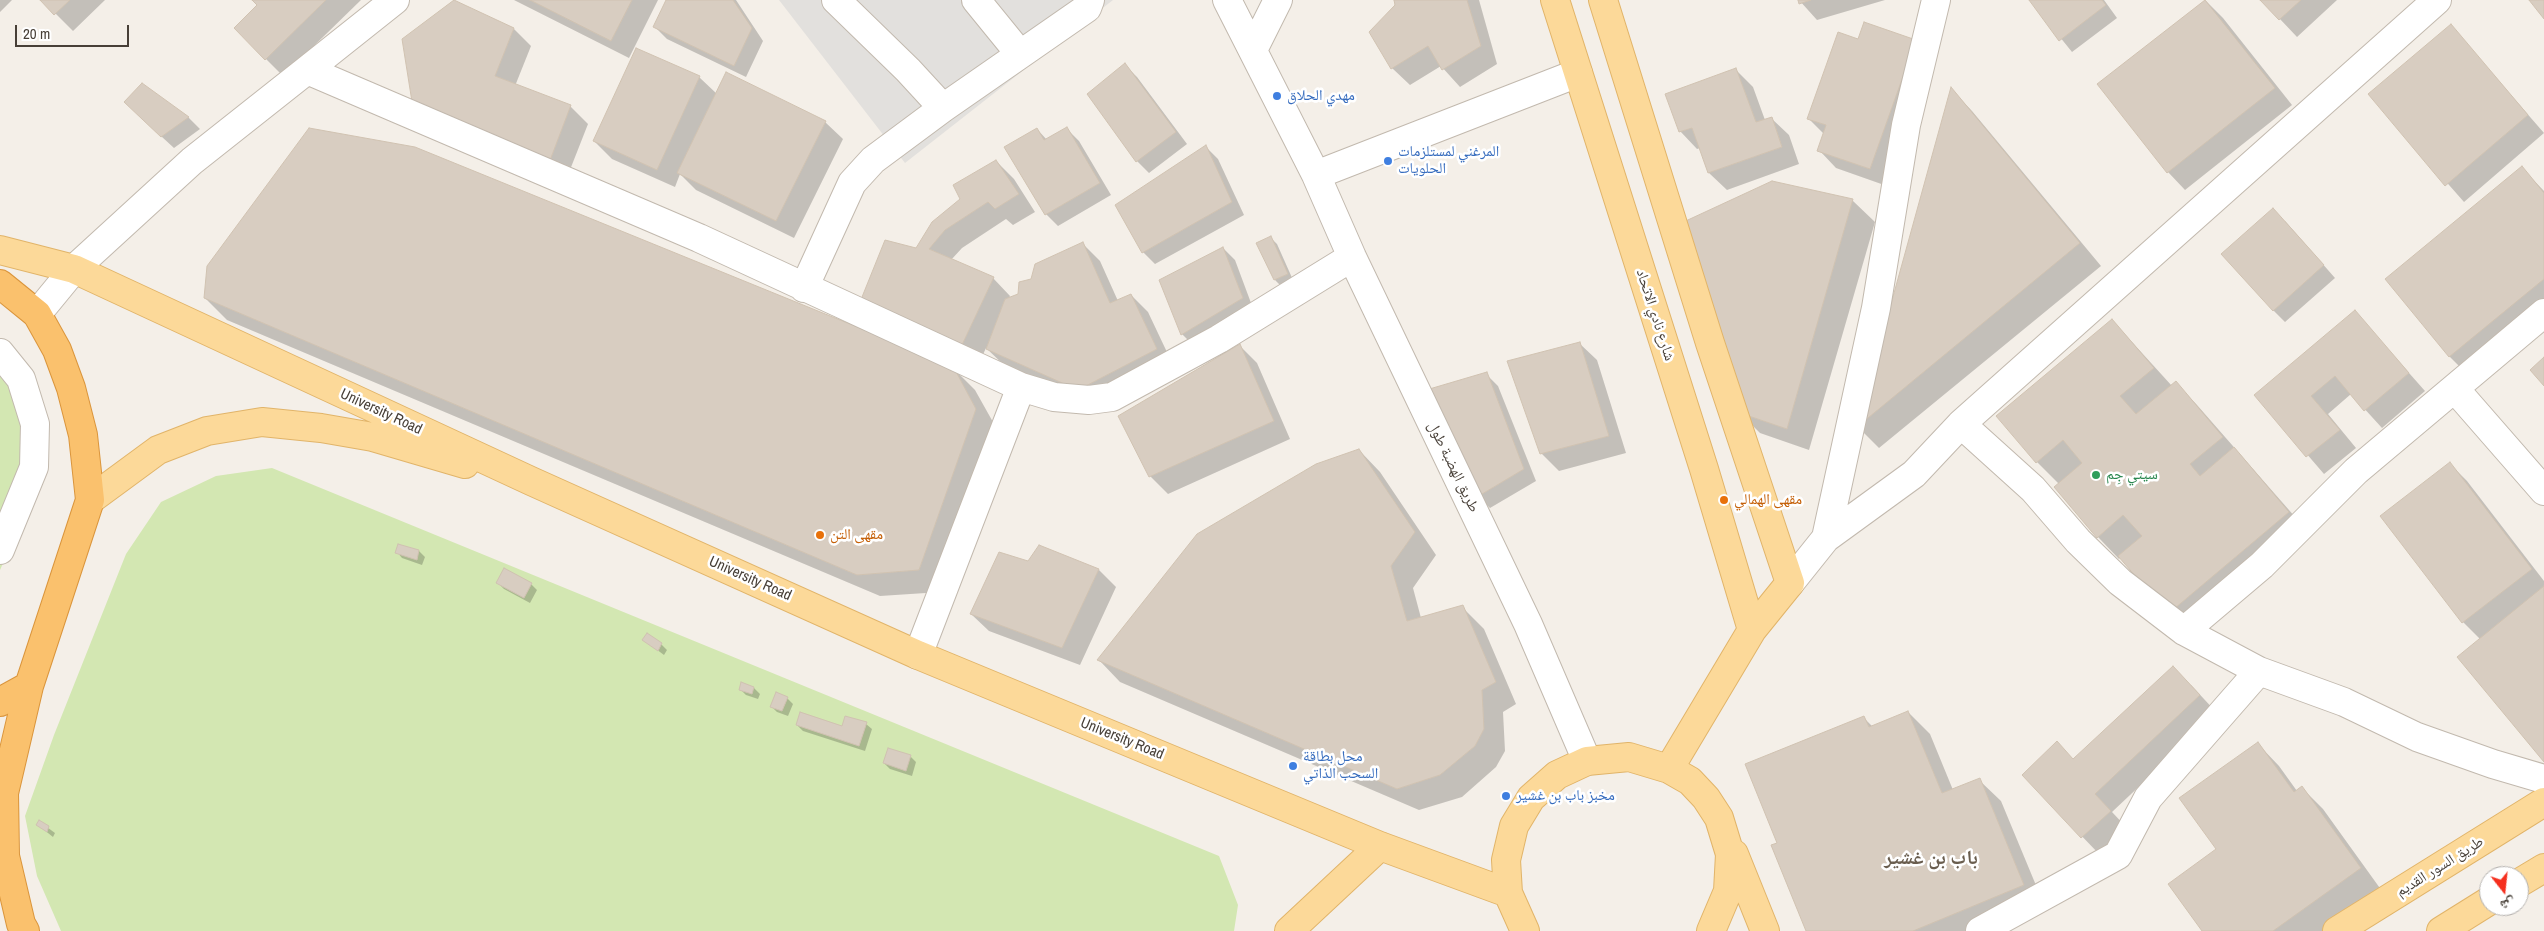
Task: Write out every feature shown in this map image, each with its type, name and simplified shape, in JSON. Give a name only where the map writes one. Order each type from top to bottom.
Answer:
[{"type":"highway","points":[[0,284],[37,314],[57,350],[71,388],[83,435],[90,500],[28,686],[4,793],[5,856],[20,924],[25,931]]},
{"type":"highway","points":[[0,702],[28,686]]},
{"type":"main road","name":"شارع نادي الاتحاد","points":[[1555,0],[1704,469],[1752,630]]},
{"type":"main road","points":[[1603,0],[1710,344],[1790,583],[1752,630],[1669,769]]},
{"type":"main road","name":"University Road","points":[[0,250],[74,269],[531,481],[918,655],[1380,846],[1508,893]]},
{"type":"main road","points":[[90,500],[158,450],[207,431],[262,422],[320,428],[373,437],[434,456],[531,481]]},
{"type":"main road","points":[[1525,931],[1508,893],[1506,860],[1514,826],[1531,798],[1556,775],[1587,761],[1629,757],[1669,769],[1690,781],[1706,798],[1719,818],[1765,930]]},
{"type":"main road","name":"طريق السور القديم","points":[[2337,931],[2544,802]]},
{"type":"main road","points":[[1711,931],[1728,892],[1730,854],[1719,818]]},
{"type":"main road","points":[[1289,931],[1380,846]]},
{"type":"main road","points":[[2529,877],[2544,868]]},
{"type":"main road","points":[[2441,931],[2479,907]]},
{"type":"street","points":[[37,314],[74,269],[192,161],[395,0]]},
{"type":"street","points":[[836,0],[908,70],[943,108]]},
{"type":"street","points":[[976,0],[1020,54]]},
{"type":"street","points":[[804,288],[852,183],[872,160],[1087,8],[1090,0]]},
{"type":"street","name":"طريق الهضبة طول","points":[[1227,0],[1316,175],[1352,256],[1528,624],[1587,761]]},
{"type":"street","points":[[1253,50],[1278,0]]},
{"type":"street","points":[[1826,538],[1876,308],[1906,124],[1936,0]]},
{"type":"street","points":[[1790,583],[1826,538],[1914,474],[1962,424],[2437,0]]},
{"type":"street","points":[[307,70],[699,238],[1021,387],[1054,397],[1089,400],[1112,397],[1212,343],[1352,256]]},
{"type":"street","points":[[1316,175],[1578,73]]},
{"type":"street","points":[[2184,631],[2262,565],[2356,471],[2544,313]]},
{"type":"street","points":[[0,354],[21,379],[35,424],[34,467],[0,550]]},
{"type":"street","points":[[918,655],[1021,387]]},
{"type":"street","points":[[2455,388],[2544,491]]},
{"type":"street","points":[[1962,424],[2033,489],[2078,541],[2120,582],[2184,631],[2259,670],[2344,702],[2417,737],[2493,764],[2544,779]]},
{"type":"street","points":[[1980,931],[2118,855],[2148,798],[2259,670]]},
{"type":"green space","points":[[0,355],[44,471],[0,570]]},
{"type":"green space","points":[[272,468],[1219,856],[1238,905],[1234,931],[61,931],[37,876],[25,816],[54,735],[126,554],[161,502],[216,476]]},
{"type":"shaded area","points":[[779,0],[1113,0],[905,163]]},
{"type":"building","points":[[40,0],[70,0],[54,15]]},
{"type":"building","points":[[252,0],[326,0],[265,60],[234,28],[257,5]]},
{"type":"building","points":[[454,0],[514,28],[495,76],[571,105],[549,163],[413,108],[402,39]]},
{"type":"building","points":[[530,0],[632,0],[611,41]]},
{"type":"building","points":[[666,0],[733,0],[752,28],[734,66],[653,27]]},
{"type":"building","points":[[1394,0],[1467,0],[1481,46],[1442,70],[1428,46],[1391,69],[1369,32],[1395,5]]},
{"type":"building","points":[[1798,0],[1811,0],[1799,4]]},
{"type":"building","points":[[2029,0],[2102,0],[2106,5],[2059,41]]},
{"type":"building","points":[[2205,0],[2275,88],[2167,173],[2097,84]]},
{"type":"building","points":[[2260,0],[2301,0],[2279,20]]},
{"type":"building","points":[[2529,0],[2544,0],[2544,19]]},
{"type":"building","points":[[1864,22],[1916,40],[1870,169],[1817,151],[1826,125],[1807,119],[1838,32],[1858,39]]},
{"type":"building","points":[[2451,24],[2528,115],[2445,186],[2368,94]]},
{"type":"building","points":[[636,48],[700,76],[657,170],[593,141]]},
{"type":"building","points":[[1125,63],[1176,132],[1136,162],[1087,94]]},
{"type":"building","points":[[1736,68],[1756,122],[1772,117],[1782,147],[1708,173],[1692,128],[1679,132],[1665,94]]},
{"type":"building","points":[[726,72],[826,121],[776,221],[677,173]]},
{"type":"building","points":[[142,83],[189,117],[161,137],[124,102]]},
{"type":"building","points":[[1951,87],[2080,243],[1857,427]]},
{"type":"building","points":[[1067,127],[1100,183],[1045,215],[1004,147],[1037,128],[1044,140]]},
{"type":"building","points":[[309,128],[415,147],[953,366],[976,409],[919,570],[857,575],[204,298],[207,266]]},
{"type":"building","points":[[1206,145],[1232,202],[1142,253],[1115,205]]},
{"type":"building","points":[[996,160],[1019,194],[995,209],[988,202],[945,230],[929,249],[994,277],[961,347],[860,302],[885,240],[916,248],[932,222],[960,199],[953,185]]},
{"type":"building","points":[[2522,166],[2544,193],[2544,279],[2449,357],[2385,279]]},
{"type":"building","points":[[1772,181],[1853,199],[1787,429],[1737,412],[1677,225]]},
{"type":"building","points":[[2273,208],[2324,265],[2273,311],[2221,254]]},
{"type":"building","points":[[1271,236],[1288,274],[1274,280],[1256,243]]},
{"type":"building","points":[[1083,242],[1110,303],[1131,294],[1157,349],[1078,390],[986,349],[1005,299],[1018,294],[1019,282],[1031,279],[1035,264]]},
{"type":"building","points":[[1223,247],[1243,298],[1181,335],[1159,280]]},
{"type":"building","points":[[2355,310],[2409,373],[2364,411],[2335,376],[2311,396],[2340,430],[2306,457],[2254,395]]},
{"type":"building","points":[[2112,319],[2154,368],[2120,396],[2136,414],[2176,381],[2223,437],[2190,464],[2200,476],[2234,447],[2289,512],[2168,614],[2118,556],[2142,536],[2123,515],[2097,538],[2054,487],[2082,463],[2063,440],[2036,463],[1996,416]]},
{"type":"building","points":[[1580,342],[1609,436],[1540,454],[1507,361]]},
{"type":"building","points":[[1240,344],[1274,421],[1149,477],[1118,416]]},
{"type":"building","points":[[2544,357],[2544,386],[2530,370]]},
{"type":"building","points":[[1487,372],[1524,469],[1477,497],[1426,390]]},
{"type":"building","points":[[1359,449],[1415,532],[1391,566],[1407,621],[1463,605],[1496,682],[1482,690],[1484,729],[1475,746],[1440,775],[1397,789],[1097,660],[1197,534],[1316,464]]},
{"type":"building","points":[[2450,462],[2532,569],[2462,623],[2380,516]]},
{"type":"building","points":[[398,544],[419,550],[417,560],[395,553]]},
{"type":"building","points":[[1039,545],[1099,569],[1062,648],[970,614],[999,552],[1028,561]]},
{"type":"building","points":[[504,568],[532,583],[524,598],[496,583]]},
{"type":"building","points":[[2544,586],[2544,762],[2457,657]]},
{"type":"building","points":[[647,633],[662,643],[658,651],[642,640]]},
{"type":"building","points":[[2173,666],[2200,695],[2095,794],[2111,811],[2081,838],[2022,775],[2057,741],[2073,759]]},
{"type":"building","points":[[741,682],[754,687],[752,694],[739,690]]},
{"type":"building","points":[[776,692],[788,697],[782,711],[770,707]]},
{"type":"building","points":[[1908,711],[1942,793],[1980,778],[2024,885],[1913,931],[1806,931],[1771,845],[1777,843],[1745,764],[1864,716],[1869,727]]},
{"type":"building","points":[[800,712],[842,726],[845,716],[867,722],[859,746],[796,725]]},
{"type":"building","points":[[2258,742],[2294,792],[2302,786],[2361,868],[2273,931],[2202,931],[2168,884],[2216,849],[2179,798]]},
{"type":"building","points":[[888,748],[911,755],[906,771],[883,763]]},
{"type":"building","points":[[39,820],[49,826],[47,832],[36,825]]},
{"type":"place","name":"مهدي الحلاق","points":[[1277,96]]},
{"type":"place","name":"المرغني لمستلزمات الحلويات","points":[[1388,161]]},
{"type":"place","name":"سيتي جِم","points":[[2096,475]]},
{"type":"place","name":"مقهى الهمالي","points":[[1724,500]]},
{"type":"place","name":"مقهى التن","points":[[820,535]]},
{"type":"place","name":"محل بطاقة السحب الذاتي","points":[[1293,766]]},
{"type":"place","name":"مخبز باب بن غشير","points":[[1506,796]]},
{"type":"district","name":"باب بن غشير","points":[[1931,859]]}]
